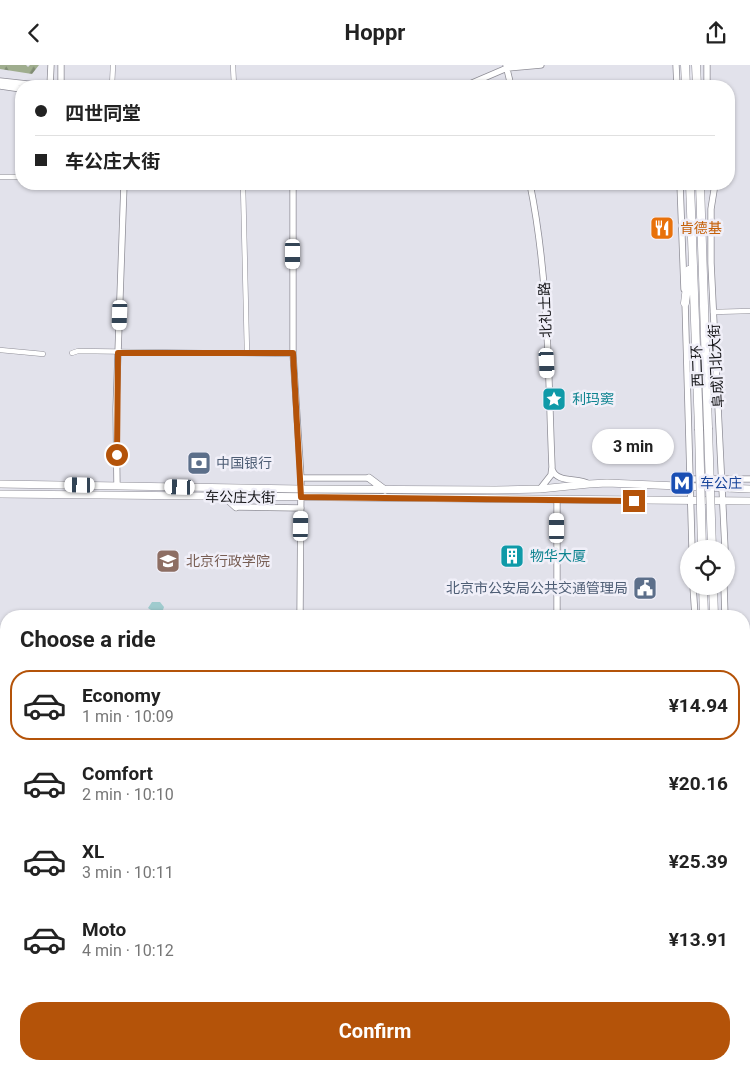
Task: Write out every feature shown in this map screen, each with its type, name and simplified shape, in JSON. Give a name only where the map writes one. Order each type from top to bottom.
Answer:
[{"type":"highway","points":[[685,65],[686,80]]},
{"type":"highway","points":[[696,66],[697,80]]},
{"type":"highway","name":"西二环","points":[[690,190],[692,245],[711,540]]},
{"type":"highway","name":"西二环","points":[[700,190],[704,429],[702,540]]},
{"type":"highway","points":[[685,303],[692,245]]},
{"type":"highway","points":[[703,595],[704,610]]},
{"type":"highway","points":[[713,595],[714,610]]},
{"type":"main road","points":[[369,479],[385,490]]},
{"type":"main road","name":"车公庄大街","points":[[0,494],[225,497],[385,490],[540,489],[589,484],[690,482],[722,488],[750,489]]},
{"type":"main road","name":"车公庄大街","points":[[0,484],[117,485],[301,493],[557,499],[750,501]]},
{"type":"main road","points":[[225,497],[236,507]]},
{"type":"street","points":[[50,65],[50,80]]},
{"type":"street","points":[[61,65],[61,80]]},
{"type":"street","points":[[112,80],[113,65]]},
{"type":"street","points":[[233,65],[234,80]]},
{"type":"street","points":[[478,80],[507,67],[541,65]]},
{"type":"street","points":[[676,65],[677,80]]},
{"type":"street","points":[[707,65],[707,80]]},
{"type":"street","points":[[507,67],[510,80]]},
{"type":"street","points":[[0,81],[15,83]]},
{"type":"street","points":[[0,86],[15,88]]},
{"type":"street","points":[[0,177],[15,177]]},
{"type":"street","points":[[117,485],[116,409],[124,190]]},
{"type":"street","points":[[243,190],[247,353]]},
{"type":"street","points":[[293,190],[293,353],[301,478],[300,610]]},
{"type":"street","name":"北礼士路","points":[[531,190],[537,217],[545,284],[552,467]]},
{"type":"street","name":"阜成门北大街","points":[[680,190],[692,540]]},
{"type":"street","name":"阜成门北大街","points":[[714,190],[711,209],[713,312],[725,540]]},
{"type":"street","points":[[713,312],[750,311]]},
{"type":"street","points":[[0,350],[43,353]]},
{"type":"street","points":[[72,353],[78,351],[118,353],[293,353]]},
{"type":"street","points":[[552,467],[557,477],[583,480],[589,484]]},
{"type":"street","points":[[540,489],[551,475],[552,467]]},
{"type":"street","points":[[301,478],[369,479]]},
{"type":"street","points":[[690,482],[750,479]]},
{"type":"street","points":[[557,499],[557,610]]},
{"type":"street","points":[[236,507],[301,508]]},
{"type":"street","points":[[694,595],[695,610]]},
{"type":"street","points":[[724,595],[725,610]]},
{"type":"green space","points":[[0,65],[26,65],[28,67],[30,65],[39,65],[32,74],[0,69]]},
{"type":"water","points":[[152,602],[160,602],[164,607],[163,610],[151,610],[148,608]]},
{"type":"place","name":"肯德基","points":[[662,228]]},
{"type":"place","name":"利玛窦","points":[[554,399]]},
{"type":"place","name":"中国银行","points":[[199,463]]},
{"type":"place","name":"车公庄","points":[[682,483]]},
{"type":"place","name":"物华大厦","points":[[512,556]]},
{"type":"place","name":"北京行政学院","points":[[168,561]]},
{"type":"place","name":"北京市公安局公共交通管理局","points":[[645,588]]},
{"type":"route","points":[[117,455],[118,353],[293,353],[301,497],[634,501]]}]
